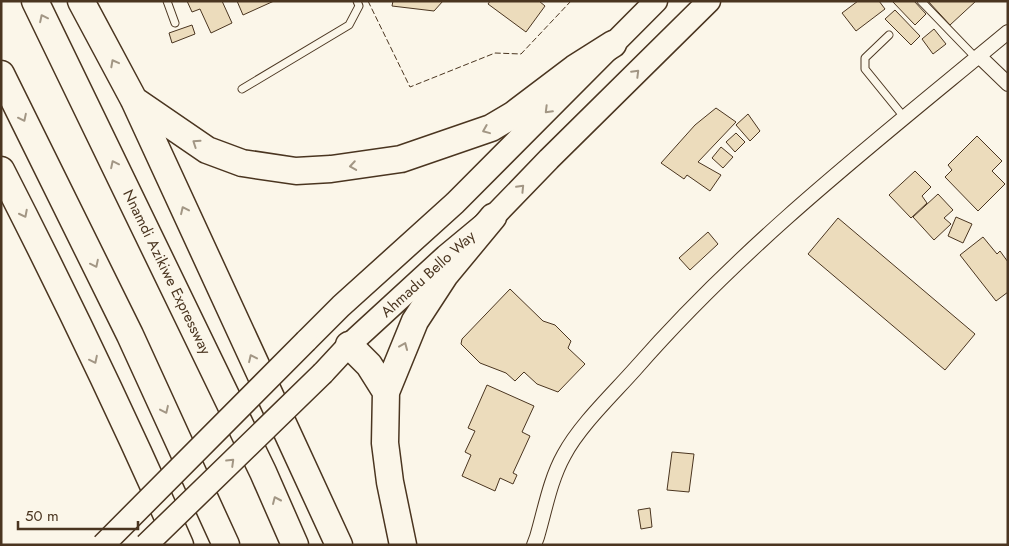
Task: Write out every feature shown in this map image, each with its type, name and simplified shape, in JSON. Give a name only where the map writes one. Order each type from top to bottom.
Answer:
[{"type":"highway","name":"Nnamdi Azikiwe Expressway","points":[[35,1],[264,472],[295,545]]},
{"type":"highway","points":[[81,1],[134,100],[339,545]]},
{"type":"highway","points":[[134,100],[207,150],[242,163],[296,171],[332,169],[401,159],[491,128],[513,115],[575,68],[613,44]]},
{"type":"highway","points":[[1,74],[130,334],[226,545]]},
{"type":"highway","points":[[1,170],[29,224],[144,464],[180,545]]},
{"type":"highway","points":[[403,545],[390,482],[386,443],[386,392],[415,321],[445,275],[493,217]]},
{"type":"highway","points":[[349,346],[369,365],[386,392]]},
{"type":"main road","points":[[103,545],[306,341],[455,202],[656,1]]},
{"type":"main road","name":"Ahmadu Bello Way","points":[[146,545],[349,346],[446,256],[493,217],[709,1]]},
{"type":"street","points":[[534,545],[555,474],[563,456],[579,433],[661,339],[701,297],[824,182],[1008,32]]},
{"type":"street","points":[[977,57],[1008,84]]},
{"type":"lane","points":[[167,1],[175,23]]},
{"type":"lane","points":[[242,89],[349,25],[359,6],[357,1]]},
{"type":"lane","points":[[921,1],[977,57]]},
{"type":"lane","points":[[889,35],[865,58],[866,69],[904,117]]},
{"type":"building","points":[[187,1],[222,1],[232,23],[211,33],[200,9],[192,12]]},
{"type":"building","points":[[237,1],[274,1],[243,15]]},
{"type":"building","points":[[393,1],[443,1],[434,11],[392,6]]},
{"type":"building","points":[[490,1],[539,1],[545,6],[526,32],[488,4]]},
{"type":"building","points":[[858,1],[879,1],[885,9],[856,31],[842,13]]},
{"type":"building","points":[[892,1],[914,1],[926,14],[915,25]]},
{"type":"building","points":[[928,1],[976,1],[950,25]]},
{"type":"building","points":[[895,10],[920,36],[911,45],[885,19]]},
{"type":"building","points":[[192,25],[195,34],[172,43],[169,33]]},
{"type":"building","points":[[934,29],[946,44],[933,54],[922,39]]},
{"type":"building","points":[[716,108],[736,122],[698,162],[721,175],[710,191],[687,175],[684,179],[661,163],[695,125]]},
{"type":"building","points":[[748,114],[760,131],[750,141],[736,125]]},
{"type":"building","points":[[736,133],[745,142],[735,152],[726,142]]},
{"type":"building","points":[[977,136],[1002,161],[992,171],[1005,184],[978,211],[945,177],[952,170],[948,165]]},
{"type":"building","points":[[721,147],[733,157],[723,168],[712,158]]},
{"type":"building","points":[[915,171],[931,187],[922,196],[927,203],[911,218],[889,195]]},
{"type":"building","points":[[938,194],[953,210],[944,218],[951,224],[934,240],[913,217]]},
{"type":"building","points":[[956,217],[972,224],[963,243],[948,236]]},
{"type":"building","points":[[838,218],[975,334],[945,370],[808,254]]},
{"type":"building","points":[[708,232],[718,244],[690,270],[679,258]]},
{"type":"building","points":[[983,237],[997,254],[1000,251],[1008,262],[1008,292],[996,301],[960,255]]},
{"type":"building","points":[[510,289],[543,321],[555,325],[571,341],[568,348],[585,364],[558,392],[537,384],[524,372],[515,381],[506,373],[480,363],[461,344],[462,339]]},
{"type":"building","points":[[487,385],[534,406],[522,432],[530,436],[513,473],[517,475],[513,484],[500,478],[495,491],[462,476],[471,455],[465,452],[475,431],[468,428]]},
{"type":"building","points":[[672,452],[694,454],[689,492],[667,490]]},
{"type":"building","points":[[650,508],[652,527],[641,529],[638,510]]},
{"type":"fence","points":[[368,1],[410,87],[495,53],[521,54],[571,1]]}]
